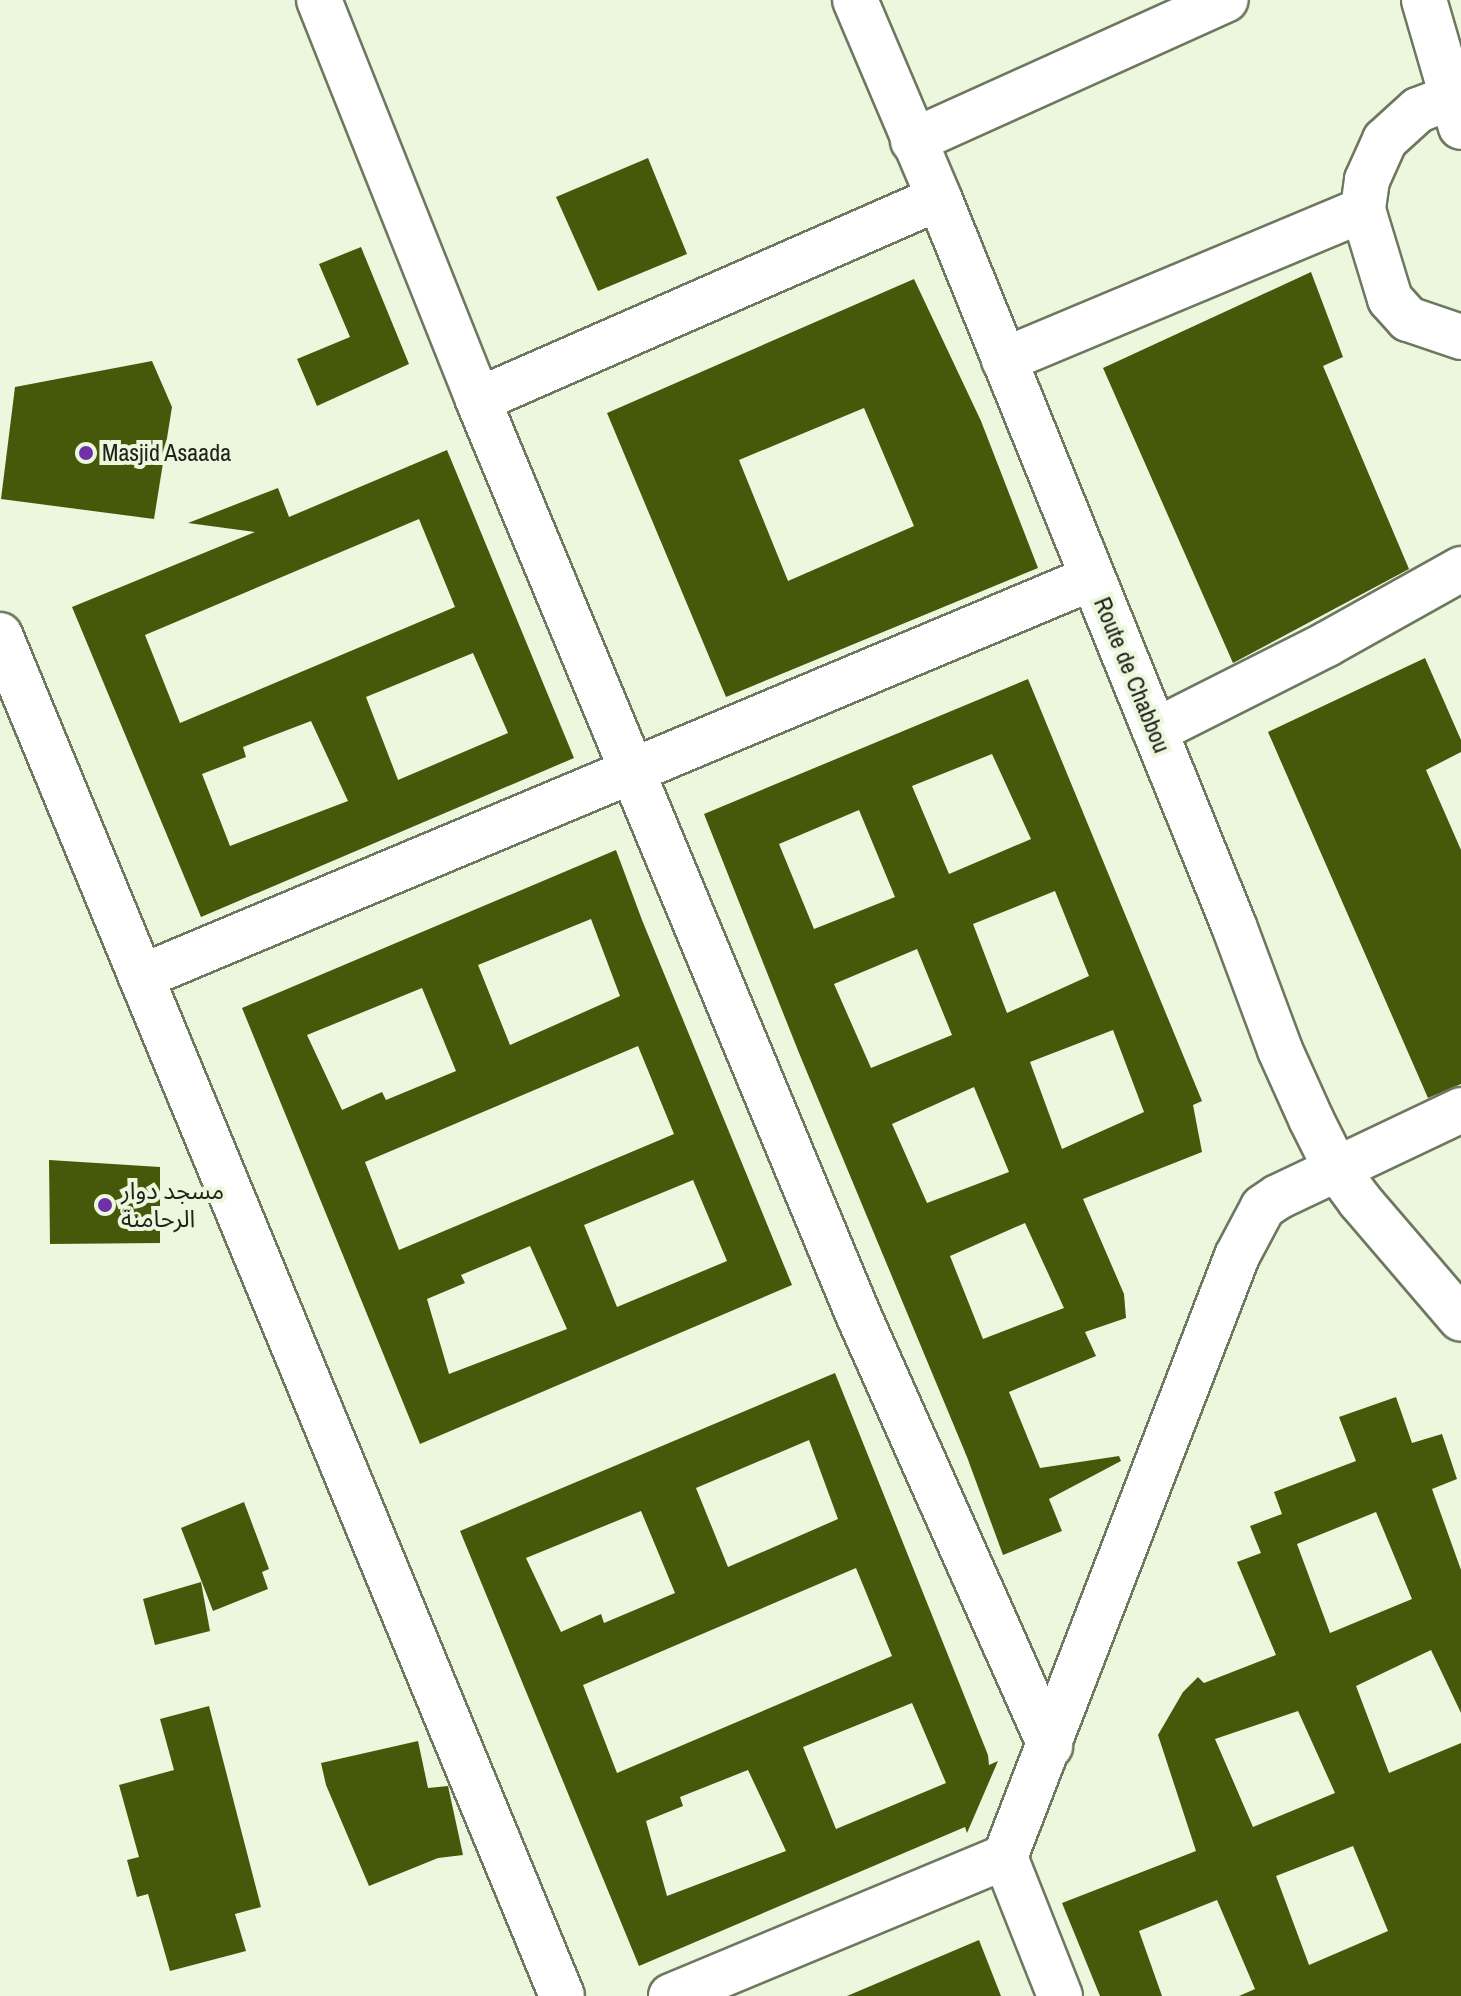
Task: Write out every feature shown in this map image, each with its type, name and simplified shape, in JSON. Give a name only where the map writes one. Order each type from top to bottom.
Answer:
[{"type":"street","points":[[319,0],[478,400],[851,1297],[1050,1746]]},
{"type":"street","name":"Route de Chabbou","points":[[855,0],[939,198],[1155,731],[1280,1050],[1335,1167],[1391,1240],[1461,1319]]},
{"type":"street","points":[[913,141],[1226,0]]},
{"type":"street","points":[[1424,0],[1456,112],[1418,110],[1400,123],[1385,140],[1367,180],[1363,210],[1390,299],[1408,319],[1461,337]]},
{"type":"street","points":[[478,400],[939,198]]},
{"type":"street","points":[[1004,360],[1363,210]]},
{"type":"street","points":[[1155,731],[1327,644],[1461,569]]},
{"type":"street","points":[[141,977],[1092,578]]},
{"type":"street","points":[[0,635],[562,1996]]},
{"type":"street","points":[[1060,1996],[1005,1857],[1050,1746],[1167,1430],[1249,1231],[1263,1207],[1335,1167],[1461,1110]]},
{"type":"street","points":[[671,1996],[1005,1857]]},
{"type":"building","points":[[648,158],[687,254],[598,291],[556,197]]},
{"type":"building","points":[[361,247],[409,364],[317,406],[297,359],[350,337],[319,264]]},
{"type":"building","points":[[1311,272],[1343,357],[1323,366],[1409,569],[1233,663],[1103,368]]},
{"type":"building","points":[[914,279],[981,421],[1038,568],[726,697],[607,413]],"holes":[[[864,408],[914,526],[788,581],[739,460]]]},
{"type":"building","name":"Masjid Asaada","points":[[152,361],[172,407],[154,519],[1,499],[15,387]]},
{"type":"building","points":[[447,450],[574,758],[201,917],[72,607],[255,532],[188,523],[278,488],[289,517]],"holes":[[[419,519],[455,607],[180,723],[145,635]],[[473,653],[508,733],[398,780],[366,697]],[[311,721],[348,801],[230,846],[202,774],[246,757],[243,747]]]},
{"type":"building","points":[[1425,658],[1461,740],[1461,752],[1426,770],[1461,850],[1461,1084],[1428,1098],[1268,732]]},
{"type":"building","points":[[1028,679],[1202,1101],[1193,1105],[1202,1152],[1083,1199],[1124,1294],[1126,1318],[1085,1332],[1096,1356],[1009,1392],[1040,1468],[1119,1456],[1121,1461],[1049,1499],[1062,1531],[1003,1555],[967,1457],[799,1053],[704,814]],"holes":[[[992,754],[1031,839],[949,874],[912,786]],[[859,810],[895,897],[814,929],[779,844]],[[1055,891],[1089,976],[1007,1013],[973,924]],[[917,949],[952,1035],[871,1068],[834,984]],[[1113,1030],[1144,1112],[1062,1149],[1030,1062]],[[974,1087],[1009,1172],[927,1203],[892,1124]],[[1025,1223],[1064,1308],[983,1339],[950,1256]]]},
{"type":"building","points":[[616,850],[792,1285],[420,1444],[242,1008]],"holes":[[[591,919],[620,996],[510,1045],[478,965]],[[422,988],[456,1071],[386,1100],[382,1092],[342,1110],[307,1035]],[[638,1046],[674,1134],[399,1250],[365,1162]],[[693,1180],[727,1261],[617,1307],[584,1225]],[[530,1246],[567,1329],[449,1374],[427,1299],[465,1283],[461,1275]]]},
{"type":"building","name":"مسجد دوار الرحامنة","points":[[49,1160],[160,1167],[160,1243],[50,1244]]},
{"type":"building","points":[[835,1373],[988,1755],[989,1765],[998,1761],[967,1833],[965,1827],[639,1966],[460,1531]],"holes":[[[809,1440],[838,1519],[728,1567],[696,1488]],[[641,1511],[675,1593],[604,1623],[601,1614],[561,1632],[526,1558]],[[856,1568],[892,1656],[617,1773],[583,1685]],[[912,1703],[946,1783],[836,1829],[803,1747]],[[748,1770],[786,1851],[667,1896],[646,1821],[683,1806],[680,1797]]]},
{"type":"building","points":[[1396,1397],[1412,1443],[1442,1434],[1457,1479],[1432,1489],[1461,1570],[1461,1713],[1431,1650],[1356,1686],[1389,1773],[1461,1743],[1461,1996],[1239,1996],[1255,1989],[1217,1900],[1139,1931],[1162,1996],[1100,1996],[1062,1903],[1196,1851],[1158,1735],[1183,1692],[1198,1677],[1204,1683],[1276,1655],[1237,1562],[1261,1553],[1250,1526],[1282,1514],[1274,1492],[1356,1461],[1339,1417]],"holes":[[[1376,1512],[1412,1599],[1330,1633],[1297,1544]],[[1298,1711],[1335,1793],[1253,1827],[1215,1739]],[[1353,1846],[1388,1931],[1309,1965],[1276,1876]]]},
{"type":"building","points":[[244,1502],[269,1569],[262,1572],[268,1589],[213,1611],[181,1528]]},
{"type":"building","points":[[201,1582],[210,1631],[155,1645],[143,1599]]},
{"type":"building","points":[[209,1706],[261,1907],[235,1914],[246,1951],[170,1971],[148,1894],[137,1897],[127,1860],[139,1857],[119,1785],[174,1770],[160,1719]]},
{"type":"building","points":[[418,1741],[428,1788],[448,1786],[463,1855],[438,1858],[369,1886],[326,1785],[321,1763]]},
{"type":"building","points":[[979,1940],[1001,1996],[847,1996]]},
{"type":"place","name":"Masjid Asaada","points":[[86,453]]},
{"type":"place","name":"مسجد دوار الرحامنة","points":[[105,1205]]}]
